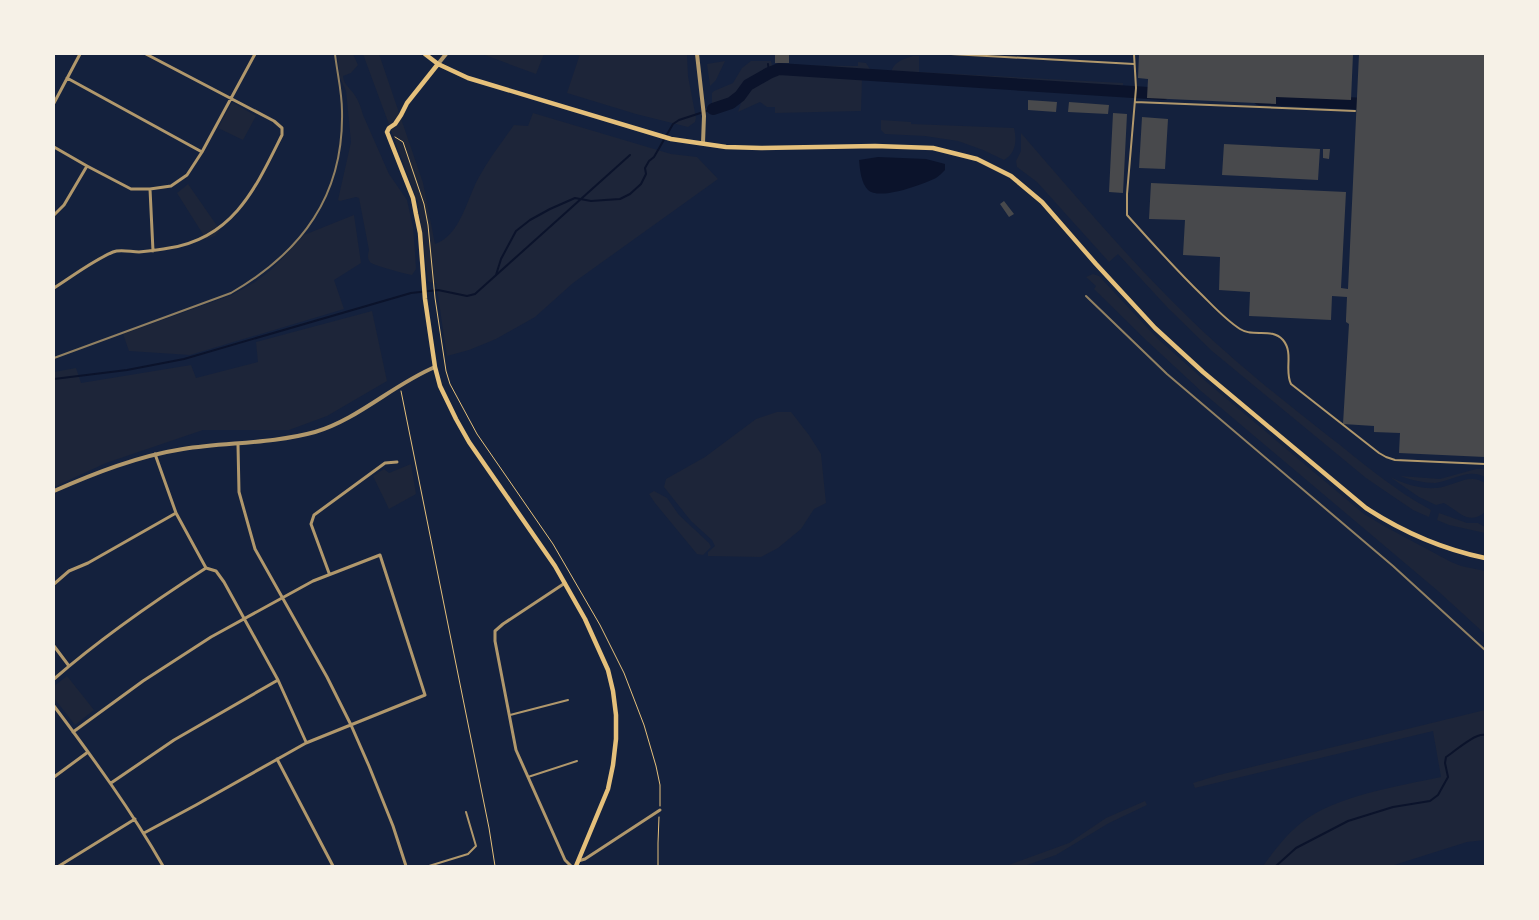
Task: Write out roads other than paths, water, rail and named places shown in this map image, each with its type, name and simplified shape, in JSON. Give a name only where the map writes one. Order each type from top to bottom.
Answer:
[{"type":"main road","points":[[425,54],[438,64],[468,78],[671,139],[761,148],[875,146],[933,148],[977,159],[1017,181],[1042,202],[1148,321],[1203,372],[1366,508],[1390,524],[1426,541],[1485,558]]},
{"type":"main road","points":[[438,64],[387,132],[413,198],[420,233],[425,299],[435,367],[440,386],[456,419],[481,460],[544,548],[585,618],[605,662],[613,690],[616,715],[615,748],[608,789],[577,864]]},
{"type":"street","points":[[54,103],[80,54]]},
{"type":"street","points":[[54,288],[114,251],[153,251],[183,246],[213,233],[238,212],[258,182],[282,135],[282,128],[274,121],[146,54]]},
{"type":"street","points":[[54,147],[131,189],[171,186],[187,175],[202,152],[255,54]]},
{"type":"street","points":[[438,64],[446,54]]},
{"type":"street","points":[[697,54],[704,116],[703,143]]},
{"type":"street","points":[[67,78],[202,152]]},
{"type":"street","points":[[54,215],[64,205],[87,166]]},
{"type":"street","points":[[150,189],[153,251]]},
{"type":"street","points":[[54,491],[115,467],[155,454],[288,438],[316,431],[337,423],[435,367]]},
{"type":"street","points":[[238,444],[240,492],[255,548],[327,677],[351,725],[369,766],[406,866]]},
{"type":"street","points":[[155,454],[176,512],[206,568],[216,572],[224,582],[245,618],[278,680],[306,743]]},
{"type":"street","points":[[329,573],[311,524],[314,515],[385,463],[397,462]]},
{"type":"street","points":[[54,584],[69,571],[88,563],[176,512]]},
{"type":"street","points":[[73,732],[180,655],[329,573],[380,555],[425,696],[306,743],[144,833]]},
{"type":"street","points":[[54,679],[68,666],[149,604],[206,568]]},
{"type":"street","points":[[565,583],[503,624],[495,631],[495,641],[516,750],[565,860],[571,866]]},
{"type":"street","points":[[54,646],[68,666]]},
{"type":"street","points":[[111,783],[182,735],[278,680]]},
{"type":"street","points":[[54,706],[111,783],[163,866]]},
{"type":"street","points":[[54,777],[88,752]]},
{"type":"street","points":[[277,759],[333,866]]},
{"type":"street","points":[[577,864],[660,810]]},
{"type":"street","points":[[59,866],[135,819]]},
{"type":"lane","points":[[950,54],[1134,64]]},
{"type":"lane","points":[[1134,54],[1136,88],[1127,215],[1177,271],[1226,319],[1248,333],[1271,333],[1280,337],[1285,342],[1288,352],[1288,378],[1291,384],[1339,423],[1386,457],[1395,460],[1485,464]]},
{"type":"lane","points":[[1135,102],[1355,111]]},
{"type":"lane","points":[[510,715],[568,700]]},
{"type":"lane","points":[[528,777],[577,762]]},
{"type":"lane","points":[[430,866],[468,854],[476,846],[466,812]]},
{"type":"waterway","points":[[768,64],[769,72]]},
{"type":"waterway","points":[[496,275],[501,259],[516,231],[530,220],[575,198],[591,201],[620,199],[630,194],[641,184],[649,161],[654,157],[673,124],[679,120],[731,103],[740,96],[748,85],[779,69],[869,75]]},
{"type":"waterway","points":[[713,109],[731,103],[740,96],[748,85],[779,69],[1164,94]]},
{"type":"waterway","points":[[890,77],[1131,93]]},
{"type":"waterway","points":[[1259,99],[1366,104],[1373,101]]},
{"type":"waterway","points":[[54,379],[127,370],[184,359],[411,293],[438,290],[467,296],[475,294],[630,155]]},
{"type":"waterway","points":[[1276,866],[1296,848],[1348,821],[1393,807],[1430,801],[1438,795],[1448,777],[1445,763],[1446,757],[1476,737],[1485,735]]},
{"type":"railway","points":[[54,358],[231,293],[279,259],[298,240],[314,218],[326,195],[335,169],[341,141],[342,111],[335,54]]},
{"type":"railway","points":[[1086,296],[1167,374],[1393,566],[1485,650]]}]
